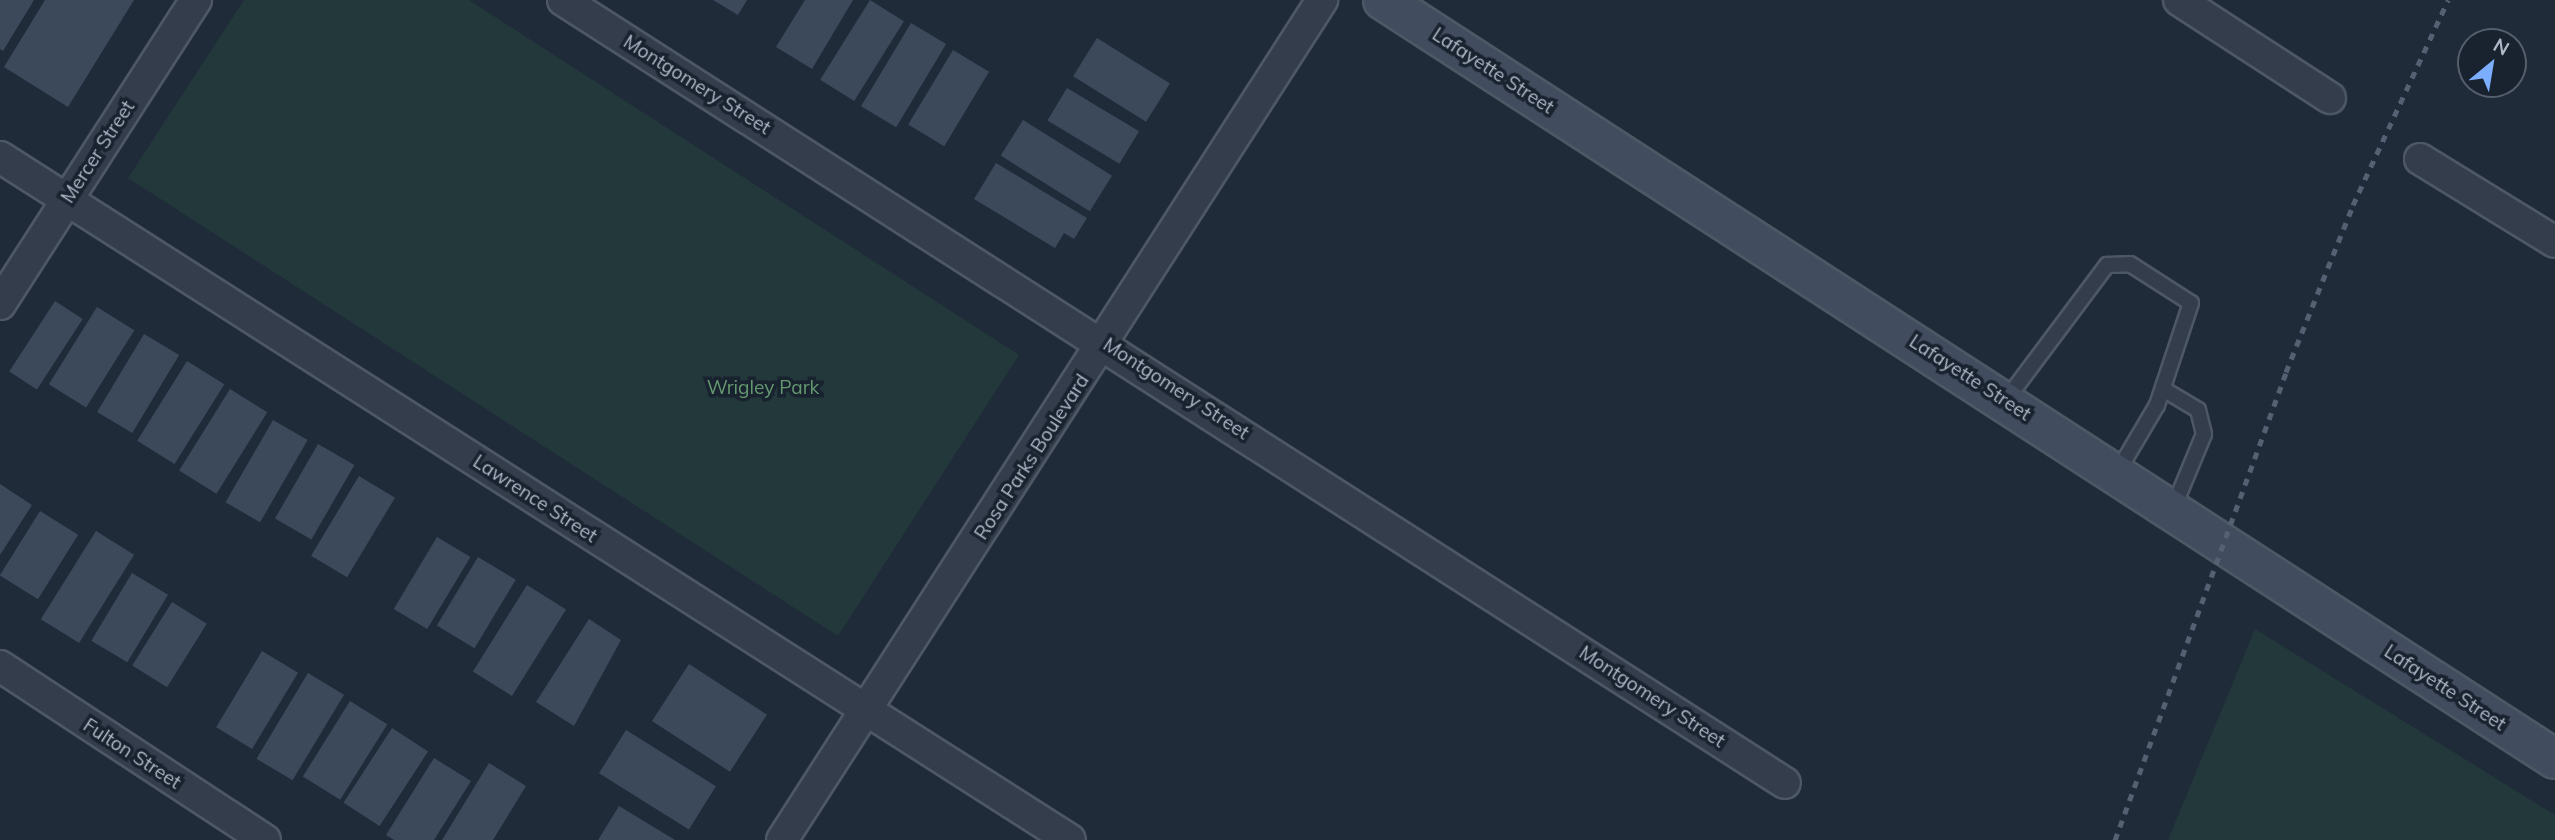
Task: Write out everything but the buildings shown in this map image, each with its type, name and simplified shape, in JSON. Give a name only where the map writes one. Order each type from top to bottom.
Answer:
[{"type":"main road","name":"Lafayette Street","points":[[1383,0],[2006,400],[2555,759]]},
{"type":"street","name":"Mercer Street","points":[[0,304],[196,0]]},
{"type":"street","name":"Montgomery Street","points":[[563,0],[1104,343],[1785,783]]},
{"type":"street","name":"Rosa Parks Boulevard","points":[[782,840],[1104,343],[1322,0]]},
{"type":"street","points":[[2179,0],[2330,98]]},
{"type":"street","name":"Lawrence Street","points":[[0,157],[1070,840]]},
{"type":"street","points":[[2420,159],[2555,242]]},
{"type":"street","name":"Fulton Street","points":[[0,666],[265,840]]},
{"type":"lane","points":[[2006,400],[2107,265],[2130,264],[2191,303],[2163,389],[2117,473]]},
{"type":"lane","points":[[2163,389],[2198,410],[2204,434],[2172,510]]},
{"type":"green space","name":"Wrigley Park","points":[[244,0],[469,0],[1019,355],[838,636],[128,178]]},
{"type":"green space","points":[[2255,629],[2555,815],[2555,840],[2168,840]]},
{"type":"railway","points":[[2115,840],[2286,372],[2353,205],[2448,0]]}]
